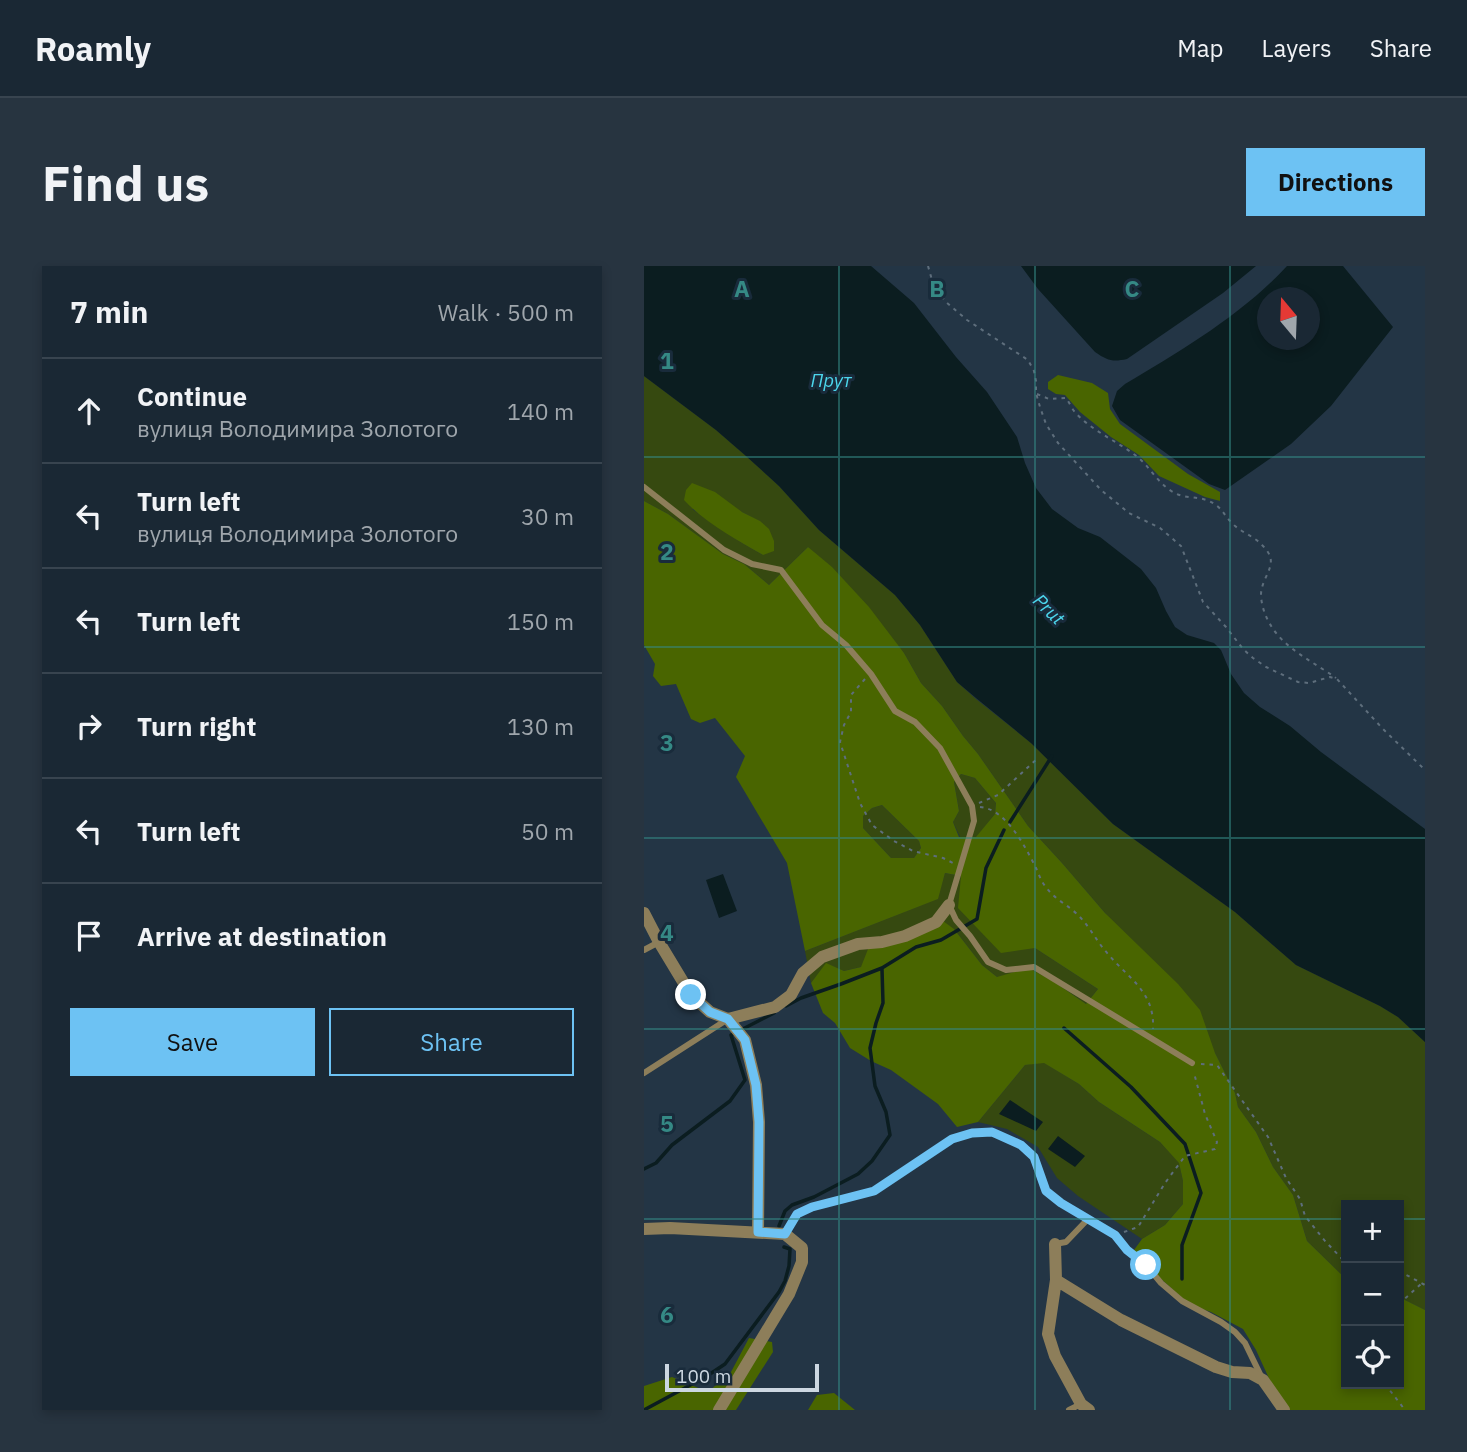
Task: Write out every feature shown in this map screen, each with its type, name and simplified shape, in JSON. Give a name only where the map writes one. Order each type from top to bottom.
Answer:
[{"type":"street","points":[[730,1021],[775,1006],[791,995],[803,973],[822,957],[858,944],[905,936],[936,922],[949,905]]},
{"type":"street","points":[[644,913],[691,995],[710,1012],[730,1021],[745,1040],[756,1085],[759,1122],[758,1232]]},
{"type":"street","points":[[644,1229],[785,1234],[802,1248],[802,1262],[789,1294],[719,1410]]},
{"type":"street","points":[[1055,1244],[1056,1280],[1048,1334],[1055,1356],[1080,1408]]},
{"type":"street","points":[[1056,1280],[1121,1320],[1216,1367],[1250,1374],[1263,1380],[1284,1410]]},
{"type":"lane","points":[[644,487],[724,550],[752,564],[781,570],[822,625],[846,645],[871,674],[894,711],[915,722],[940,748],[972,806],[974,821],[949,905],[956,920],[988,962],[1006,970],[1034,967],[1192,1063]]},
{"type":"lane","points":[[644,950],[659,942]]},
{"type":"lane","points":[[644,1073],[730,1021]]},
{"type":"lane","points":[[952,1139],[972,1133],[992,1132],[1021,1145],[1034,1157],[1046,1191],[1087,1220],[1115,1235],[1127,1250],[1182,1301],[1235,1332],[1245,1343],[1263,1380]]},
{"type":"lane","points":[[1055,1244],[1066,1242],[1087,1220]]},
{"type":"path","points":[[928,266],[934,287],[946,302],[967,320],[1028,360],[1037,381],[1036,393],[1046,424],[1058,443],[1101,490],[1129,513],[1160,528],[1181,546],[1203,602],[1243,649],[1266,667],[1298,682],[1309,683],[1330,677],[1337,679]]},
{"type":"path","points":[[1036,393],[1049,399],[1069,400],[1080,417],[1135,455],[1174,493],[1209,501],[1226,514],[1232,523],[1263,545],[1271,558],[1271,566],[1261,591],[1262,605],[1270,625],[1279,637],[1300,654],[1337,679],[1425,770]]},
{"type":"path","points":[[871,674],[851,695],[851,712],[844,725],[841,741],[860,803],[872,825],[894,841],[913,851],[943,858],[960,867]]},
{"type":"path","points":[[972,806],[999,795],[1039,757]]},
{"type":"path","points":[[972,806],[988,807],[1003,818],[1021,839],[1045,886],[1078,914],[1107,953],[1131,976],[1153,1012],[1152,1038]]},
{"type":"path","points":[[1115,1235],[1138,1227],[1185,1156],[1215,1149],[1217,1142],[1192,1063],[1217,1065],[1268,1137],[1306,1216],[1341,1258]]},
{"type":"path","points":[[785,1234],[797,1214],[812,1207],[874,1191],[952,1139]]},
{"type":"path","points":[[1404,1274],[1423,1284],[1404,1300]]},
{"type":"path","points":[[1389,1389],[1405,1410]]},
{"type":"green space","points":[[1058,375],[1092,383],[1108,393],[1110,409],[1120,424],[1188,474],[1220,492],[1220,501],[1159,476],[1139,455],[1080,412],[1065,395],[1048,389],[1048,382]]},
{"type":"green space","points":[[644,376],[746,456],[779,486],[819,530],[895,595],[920,625],[957,682],[1031,743],[1113,824],[1235,912],[1296,965],[1380,1006],[1398,1017],[1425,1042],[1425,1310],[1404,1300],[1404,1200],[1341,1200],[1341,1274],[1307,1241],[1293,1195],[1273,1167],[1256,1132],[1238,1107],[1235,1093],[1215,1053],[1105,913],[1028,826],[978,754],[921,683],[904,653],[808,547],[769,585],[744,564],[723,554],[668,514],[644,501]],"holes":[[[692,509],[742,512],[759,521],[763,555]]]},
{"type":"green space","points":[[692,483],[715,492],[742,512],[760,521],[769,529],[774,541],[774,551],[763,555],[701,516],[684,500],[686,490]]},
{"type":"green space","points":[[644,501],[668,514],[723,554],[744,564],[769,585],[808,547],[832,567],[869,607],[904,653],[921,683],[978,754],[1028,826],[1105,913],[1178,984],[1200,1010],[1215,1053],[1235,1093],[1238,1107],[1256,1132],[1273,1167],[1293,1195],[1307,1241],[1341,1274],[1341,1389],[1404,1389],[1404,1300],[1425,1310],[1425,1410],[1288,1410],[1243,1329],[1211,1312],[1190,1305],[1139,1259],[1134,1250],[1142,1239],[1165,1225],[1183,1204],[1183,1181],[1179,1163],[1160,1142],[1099,1102],[1079,1084],[1044,1063],[1025,1065],[978,1122],[957,1127],[938,1104],[891,1070],[850,1048],[835,1023],[823,1013],[811,983],[826,963],[844,971],[861,967],[870,944],[943,921],[954,929],[982,965],[997,977],[1028,968],[1053,981],[1086,1004],[1098,989],[1035,948],[1001,953],[958,908],[961,876],[945,873],[938,899],[805,951],[787,863],[736,777],[745,756],[715,718],[700,723],[691,719],[676,684],[661,686],[653,676],[655,664],[644,645]],"holes":[[[961,774],[975,778],[996,803],[995,814],[976,837],[959,837],[953,822],[959,811],[954,782]],[[882,805],[919,841],[921,848],[914,858],[891,858],[863,828],[863,816],[872,808]]]},
{"type":"green space","points":[[961,774],[975,778],[996,803],[995,814],[977,837],[960,837],[953,822],[959,811],[954,782]]},
{"type":"green space","points":[[882,805],[919,841],[921,848],[914,858],[891,858],[863,828],[863,816],[872,808]]},
{"type":"green space","points":[[945,873],[961,876],[1035,948],[1098,989],[1086,1004],[1053,981],[997,977],[982,965],[954,929],[861,967],[844,971],[826,964],[811,983],[805,951],[937,899]]},
{"type":"green space","points":[[1043,1062],[1079,1084],[1099,1102],[1160,1142],[1179,1162],[1183,1181],[1183,1204],[1165,1225],[1142,1239],[1078,1196],[1057,1178],[1038,1147],[1007,1129],[978,1122],[1025,1065]]},
{"type":"green space","points":[[749,1338],[772,1342],[773,1352],[736,1410],[644,1410],[644,1386],[672,1377],[708,1392],[731,1372]]},
{"type":"green space","points":[[834,1393],[855,1410],[808,1410],[817,1395]]},
{"type":"water","name":"Прут","points":[[644,266],[871,266],[914,303],[987,392],[1017,437],[1036,488],[1052,509],[1078,528],[1100,537],[1141,569],[1156,588],[1175,627],[1187,635],[1214,643],[1221,650],[1231,674],[1244,693],[1260,707],[1290,726],[1425,829],[1425,1042],[1398,1017],[1380,1006],[1296,965],[1235,912],[1113,824],[1031,743],[957,682],[920,625],[895,595],[819,530],[779,486],[746,456],[644,376]]},
{"type":"water","points":[[1021,266],[1256,266],[1223,293],[1127,359],[1114,360],[1095,352],[1038,289]]},
{"type":"water","points":[[1287,266],[1343,266],[1393,327],[1331,406],[1291,444],[1225,490],[1209,484],[1120,420],[1112,406],[1117,391],[1125,384],[1210,331],[1257,295],[1257,350],[1320,350],[1320,287],[1266,287]]},
{"type":"water","points":[[723,874],[737,911],[719,918],[706,880]]},
{"type":"water","points":[[1010,1100],[1043,1122],[1036,1131],[999,1114]]},
{"type":"water","points":[[1058,1136],[1085,1156],[1075,1167],[1048,1149]]},
{"type":"waterway","points":[[1010,822],[1052,756]]},
{"type":"waterway","points":[[786,1006],[882,968],[916,947],[941,940],[977,919],[986,868],[1004,830]]},
{"type":"waterway","points":[[779,1226],[785,1211],[792,1205],[814,1197],[858,1174],[872,1161],[890,1135],[886,1112],[875,1086],[870,1048],[883,1003],[882,969]]},
{"type":"waterway","points":[[644,1169],[656,1163],[672,1145],[730,1101],[745,1080],[731,1035],[774,1013]]},
{"type":"waterway","points":[[1064,1028],[1131,1087],[1185,1144],[1201,1193],[1182,1245],[1182,1279]]},
{"type":"waterway","points":[[644,1410],[725,1364],[785,1281],[790,1249],[784,1247]]},
{"type":"route","points":[[691,995],[710,1012],[728,1019],[745,1040],[756,1085],[759,1122],[758,1232],[785,1234],[797,1214],[812,1207],[874,1191],[952,1139],[972,1133],[992,1132],[1021,1145],[1034,1157],[1046,1191],[1087,1220],[1115,1235],[1127,1250],[1146,1265]]},
{"type":"water label","name":"Prut","points":[[1049,609]]}]
